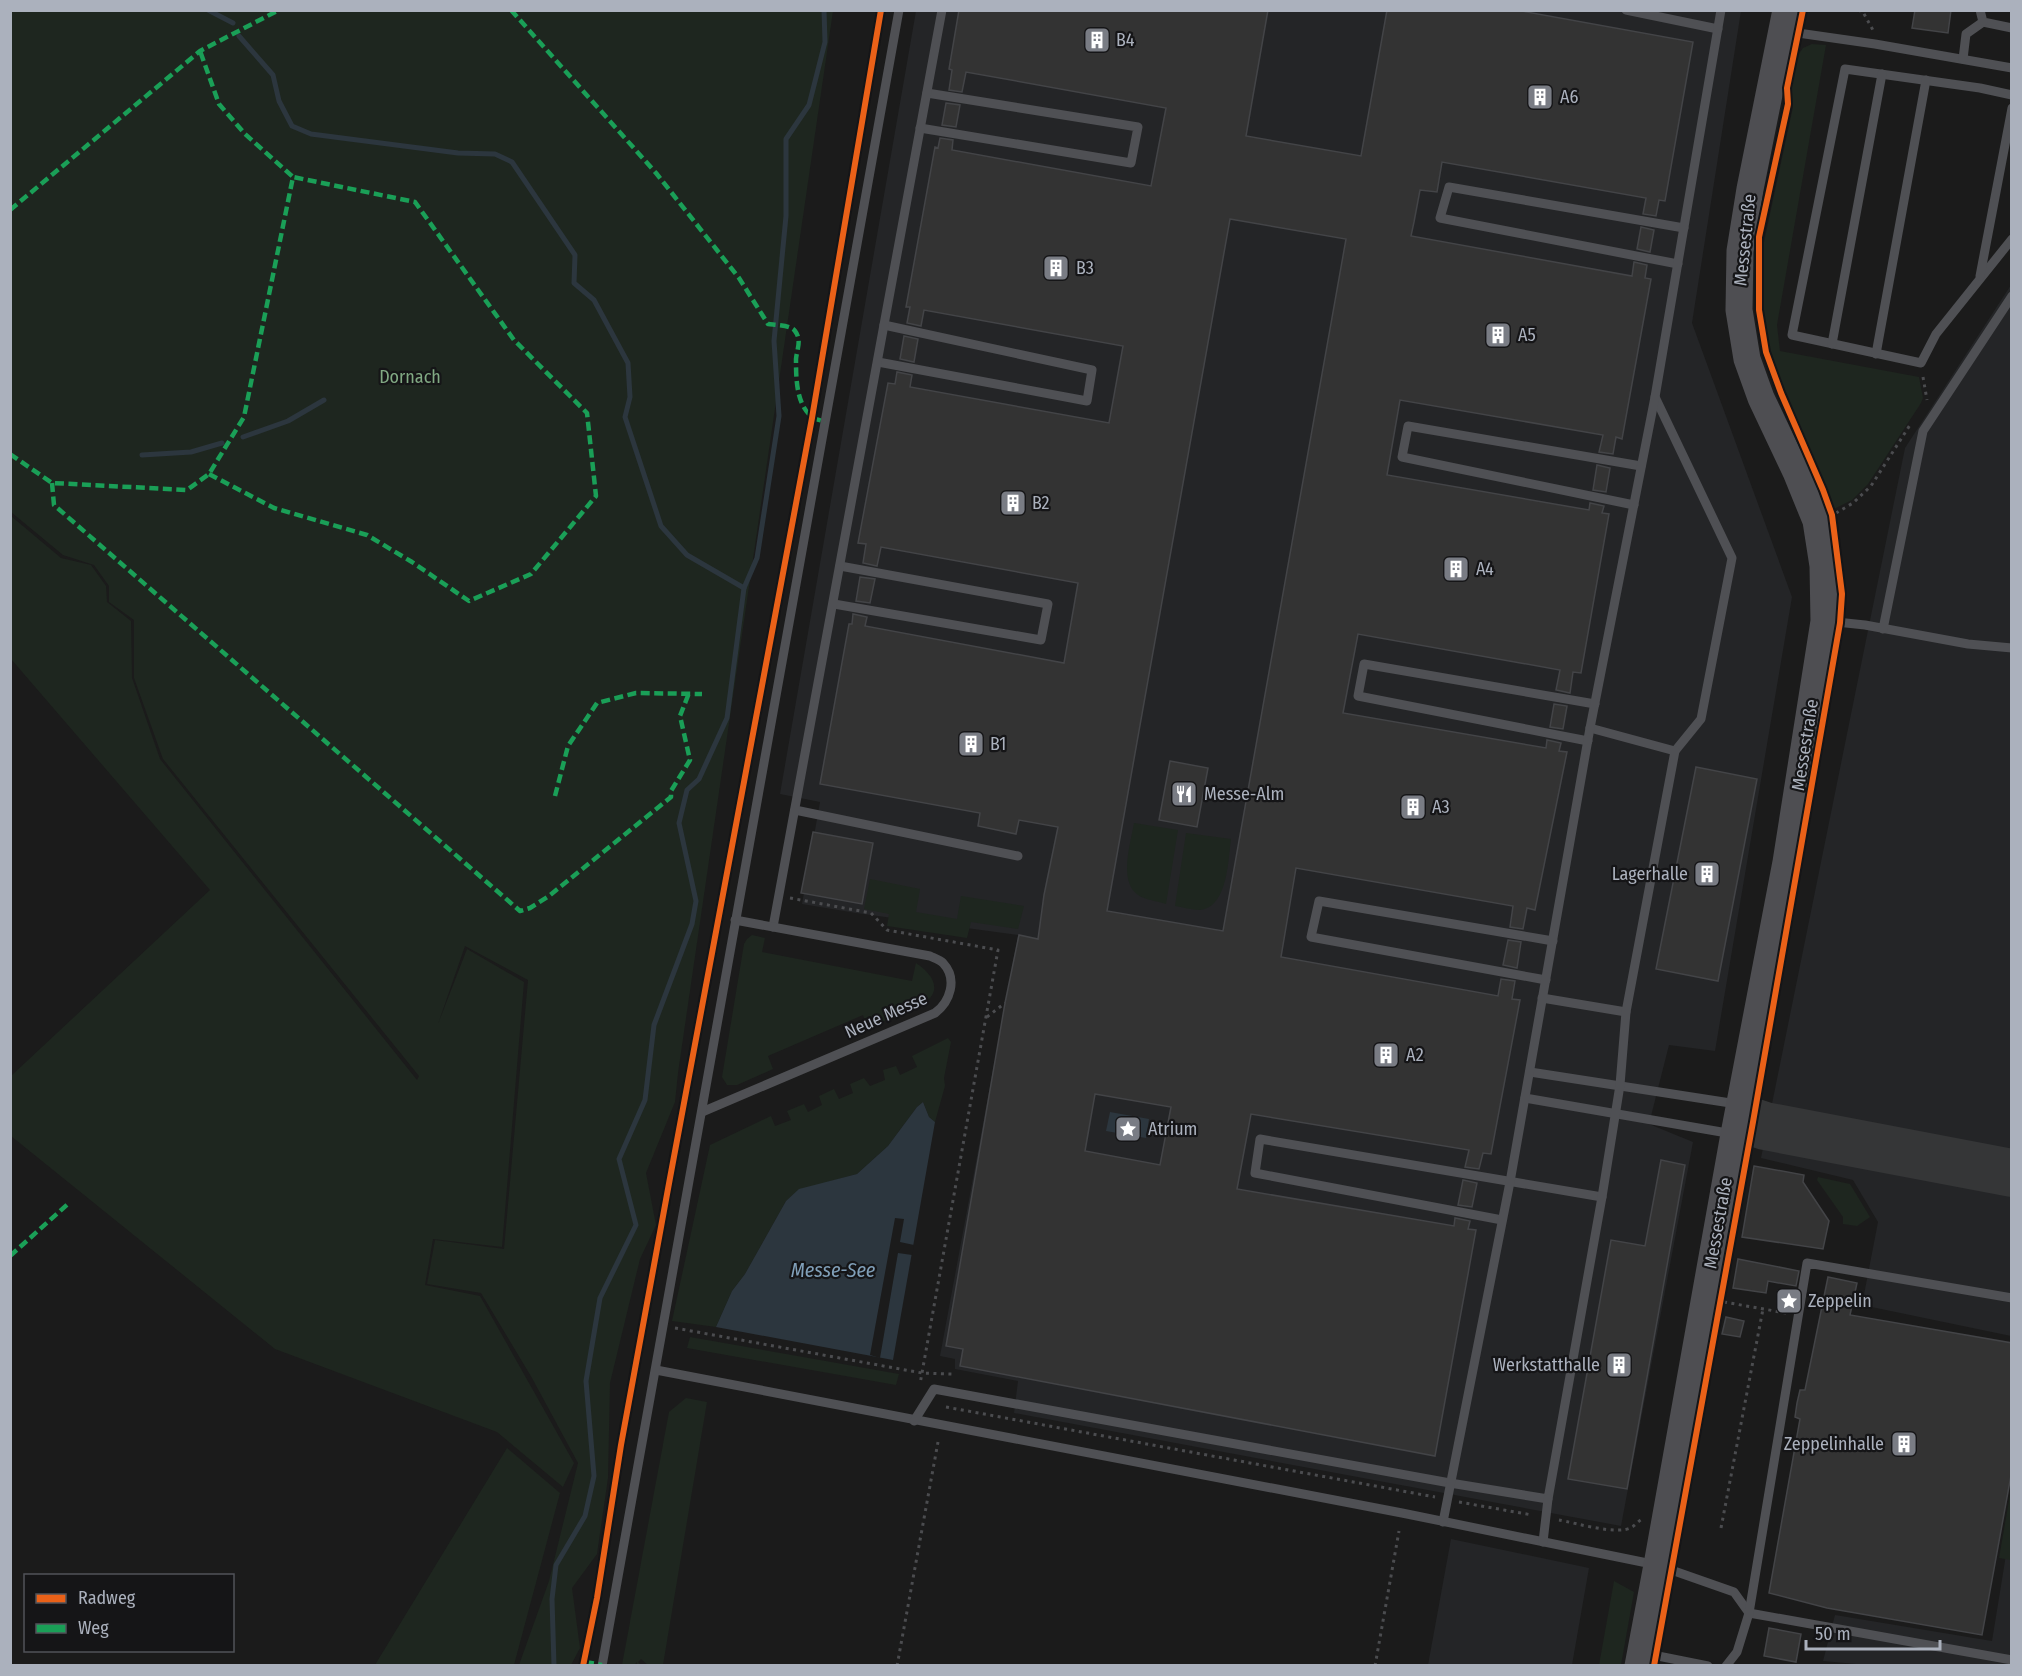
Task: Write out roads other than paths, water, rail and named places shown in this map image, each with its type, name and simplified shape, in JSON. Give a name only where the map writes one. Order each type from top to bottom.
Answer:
[{"type":"street","name":"Messestraße","points":[[1639,1659],[1741,1120],[1786,862],[1824,621],[1823,566],[1816,521],[1761,398],[1747,359],[1739,310],[1740,251],[1750,189],[1784,21]]},
{"type":"lane","points":[[602,1665],[899,10]]},
{"type":"lane","points":[[773,927],[942,10]]},
{"type":"lane","points":[[1626,10],[1718,29]]},
{"type":"lane","points":[[1443,1522],[1510,1182],[1590,728],[1655,397],[1721,10]]},
{"type":"lane","points":[[1980,10],[1983,22]]},
{"type":"lane","points":[[1784,21],[1875,44],[2012,68]]},
{"type":"lane","points":[[1963,59],[1966,34],[1983,22],[2011,28]]},
{"type":"lane","points":[[2012,95],[1845,69],[1792,335],[1921,363],[1936,334],[2012,239]]},
{"type":"lane","points":[[1832,344],[1882,74]]},
{"type":"lane","points":[[1876,354],[1926,80]]},
{"type":"lane","points":[[920,128],[1131,163],[1138,127],[927,93]]},
{"type":"lane","points":[[1980,279],[2012,108]]},
{"type":"lane","points":[[1678,264],[1440,218],[1449,187],[1684,228]]},
{"type":"lane","points":[[1883,628],[1923,430],[2012,296]]},
{"type":"lane","points":[[878,362],[1087,401],[1092,369],[884,325]]},
{"type":"lane","points":[[1543,1542],[1548,1499],[1616,1114],[1626,1012],[1675,751],[1701,718],[1732,558],[1655,397]]},
{"type":"lane","points":[[1634,505],[1402,457],[1408,426],[1641,466]]},
{"type":"lane","points":[[834,604],[1041,640],[1048,604],[840,566]]},
{"type":"lane","points":[[1824,621],[1883,628],[1968,644],[2012,648]]},
{"type":"lane","points":[[1588,741],[1358,696],[1364,664],[1595,704]]},
{"type":"lane","points":[[1590,728],[1675,751]]},
{"type":"lane","points":[[795,810],[1018,856]]},
{"type":"lane","points":[[1546,980],[1311,937],[1319,901],[1553,941]]},
{"type":"lane","name":"Neue Messe","points":[[702,1112],[934,1013],[943,1007],[950,996],[951,983],[948,973],[942,963],[930,956],[735,920]]},
{"type":"lane","points":[[1542,998],[1626,1012]]},
{"type":"lane","points":[[1530,1072],[1653,1092],[1741,1120]]},
{"type":"lane","points":[[1525,1098],[1616,1114],[1741,1120]]},
{"type":"lane","points":[[1502,1220],[1255,1173],[1260,1139],[1602,1197]]},
{"type":"lane","points":[[1726,1665],[1737,1652],[1749,1613],[1807,1263],[2012,1298]]},
{"type":"lane","points":[[656,1370],[1658,1565],[1734,1592],[1749,1613],[2012,1660]]},
{"type":"lane","points":[[915,1421],[934,1389],[1548,1499]]},
{"type":"lane","points":[[1639,1659],[1708,1665]]},
{"type":"water","name":"Messe-See","points":[[923,1102],[929,1117],[935,1122],[893,1360],[716,1327],[732,1291],[745,1274],[786,1201],[799,1189],[857,1174],[888,1146]]},
{"type":"water","points":[[1110,1112],[1149,1119],[1146,1138],[1106,1131]]},
{"type":"waterway","points":[[208,10],[233,23]]},
{"type":"waterway","points":[[554,1666],[552,1599],[556,1565],[585,1516],[594,1476],[586,1381],[600,1298],[636,1225],[619,1159],[645,1100],[654,1025],[692,924],[696,901],[679,823],[687,790],[699,779],[727,718],[744,588],[757,558],[779,416],[774,341],[786,216],[786,139],[809,105],[825,42],[824,10]]},
{"type":"waterway","points":[[239,36],[273,75],[279,101],[292,126],[311,134],[458,153],[495,154],[512,162],[575,255],[574,283],[594,300],[628,363],[630,397],[625,417],[661,526],[687,555],[744,588]]},
{"type":"waterway","points":[[243,437],[288,421],[324,400]]},
{"type":"waterway","points":[[142,455],[191,452],[222,443]]},
{"type":"place","name":"B4","points":[[1097,40]]},
{"type":"place","name":"A6","points":[[1540,97]]},
{"type":"place","name":"B3","points":[[1056,268]]},
{"type":"place","name":"A5","points":[[1498,335]]},
{"type":"place","name":"B2","points":[[1013,503]]},
{"type":"place","name":"A4","points":[[1456,569]]},
{"type":"place","name":"B1","points":[[971,744]]},
{"type":"place","name":"Messe-Alm","points":[[1184,794]]},
{"type":"place","name":"A3","points":[[1413,807]]},
{"type":"place","name":"Lagerhalle","points":[[1707,874]]},
{"type":"place","name":"A2","points":[[1386,1055]]},
{"type":"place","name":"Atrium","points":[[1128,1129]]},
{"type":"place","name":"Zeppelin","points":[[1789,1301]]},
{"type":"place","name":"Werkstatthalle","points":[[1619,1365]]},
{"type":"place","name":"Zeppelinhalle","points":[[1904,1444]]},
{"type":"park label","name":"Dornach","points":[[410,377]]}]
